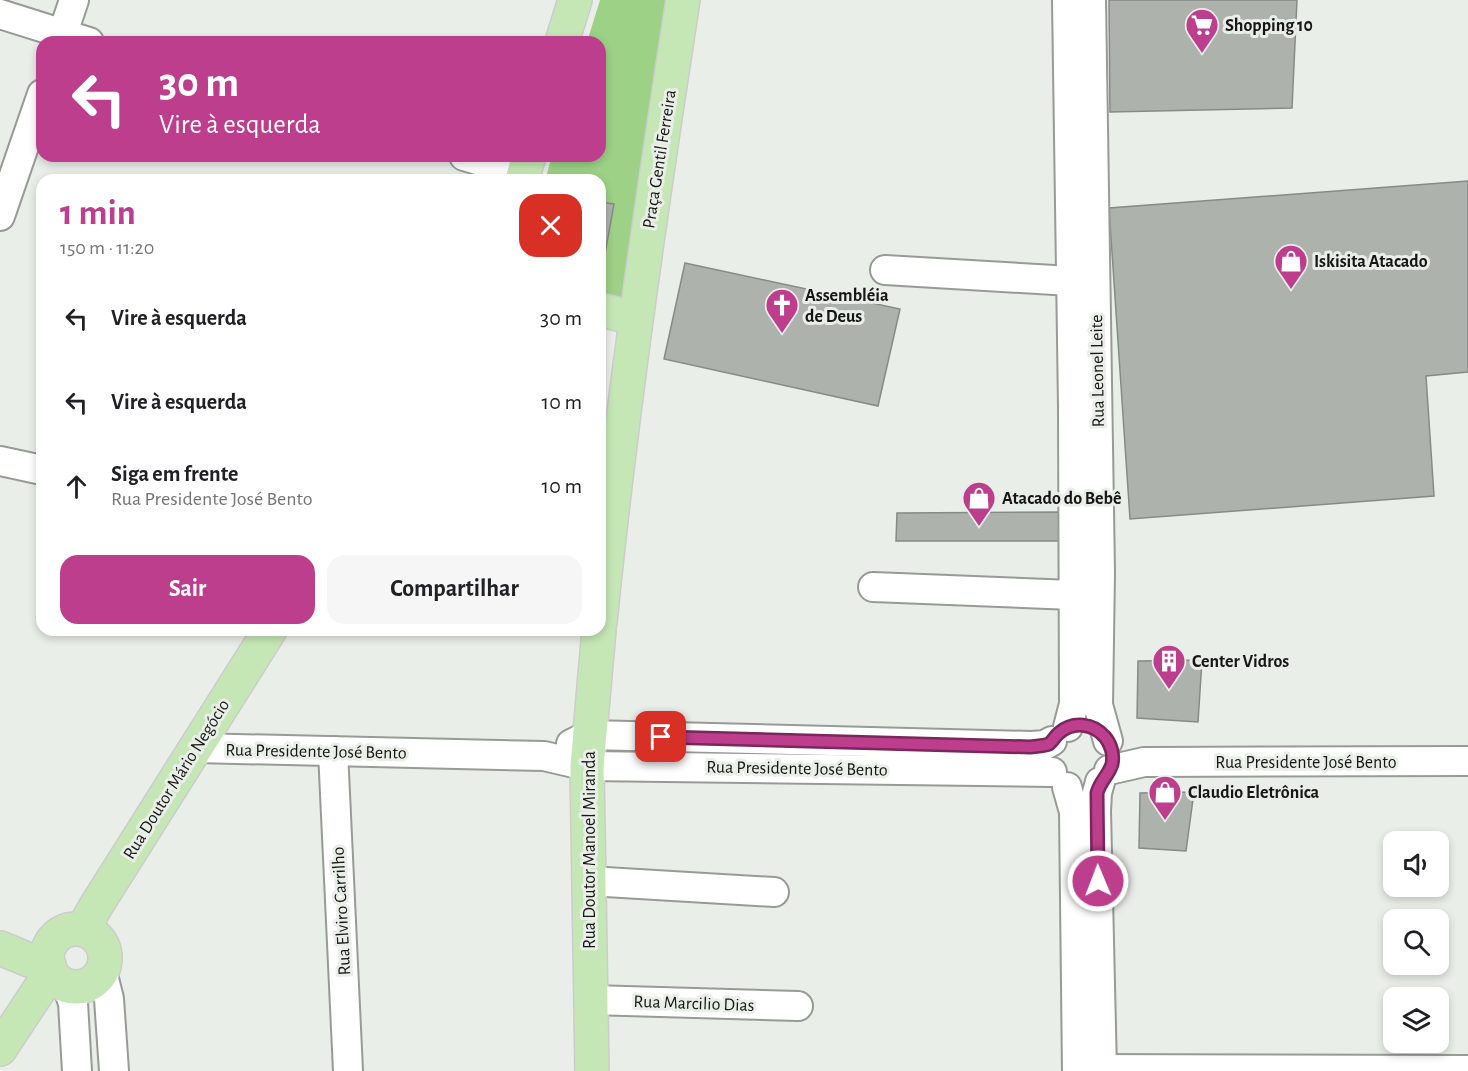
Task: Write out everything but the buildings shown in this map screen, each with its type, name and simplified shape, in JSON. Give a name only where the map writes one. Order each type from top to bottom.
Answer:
[{"type":"main road","points":[[564,36],[574,0]]},
{"type":"main road","name":"Praça Gentil Ferreira","points":[[635,318],[683,0]]},
{"type":"main road","points":[[606,311],[635,318],[606,562]]},
{"type":"main road","name":"Rua Doutor Mário Negócio","points":[[83,929],[266,636]]},
{"type":"main road","name":"Rua Doutor Manoel Miranda","points":[[592,1071],[588,750],[598,636]]},
{"type":"main road","points":[[0,941],[54,968],[88,985],[95,981],[102,971],[105,958],[104,948],[97,938],[83,929],[66,931],[56,938],[54,968],[0,1049]]},
{"type":"main road","points":[[0,948],[54,968]]},
{"type":"street","points":[[70,36],[74,0]]},
{"type":"street","name":"Rua Leonel Leite","points":[[1060,734],[1074,704],[1073,595],[1085,407],[1082,178],[1067,0]]},
{"type":"street","name":"Rua Leonel Leite","points":[[1091,0],[1082,178],[1071,281],[1100,573],[1098,705],[1107,761]]},
{"type":"street","points":[[0,14],[62,36]]},
{"type":"street","points":[[0,216],[36,111]]},
{"type":"street","points":[[490,162],[525,170]]},
{"type":"street","points":[[885,270],[1071,281]]},
{"type":"street","points":[[0,461],[36,469]]},
{"type":"street","points":[[873,586],[1073,595]]},
{"type":"street","points":[[1087,725],[1100,731],[1107,761],[1096,811],[1089,1070],[1074,812],[1048,757],[1060,734],[1087,725]]},
{"type":"street","name":"Rua Presidente José Bento","points":[[196,748],[544,756],[588,750],[1030,747],[1046,745],[1060,734]]},
{"type":"street","name":"Rua Presidente José Bento","points":[[588,750],[1059,779]]},
{"type":"street","name":"Rua Elviro Carrilho","points":[[333,751],[348,1071]]},
{"type":"street","points":[[1059,779],[1085,789],[1107,761]]},
{"type":"street","name":"Rua Presidente José Bento","points":[[1107,761],[1468,761]]},
{"type":"street","points":[[589,881],[774,892]]},
{"type":"street","points":[[54,968],[73,1003],[77,1071]]},
{"type":"street","points":[[102,971],[109,999],[114,1071]]},
{"type":"street","name":"Rua Marcilio Dias","points":[[591,1000],[798,1006]]},
{"type":"street","points":[[1089,1070],[1468,1070]]},
{"type":"green space","points":[[600,0],[675,0],[625,305],[606,300],[606,174],[547,174],[550,162],[606,162],[606,36],[589,36]]},
{"type":"place","name":"Shopping 10","points":[[1202,54]]},
{"type":"place","name":"Iskisita Atacado","points":[[1291,290]]},
{"type":"place","name":"Assembléia de Deus","points":[[782,334]]},
{"type":"place","name":"Atacado do Bebê","points":[[979,527]]},
{"type":"place","name":"Center Vidros","points":[[1169,690]]},
{"type":"place","name":"Claudio Eletrônica","points":[[1165,821]]},
{"type":"route","points":[[661,737],[1030,747],[1049,744],[1057,734],[1068,727],[1087,725],[1100,731],[1108,741],[1113,757],[1112,764],[1100,782],[1097,793],[1098,881]]}]
